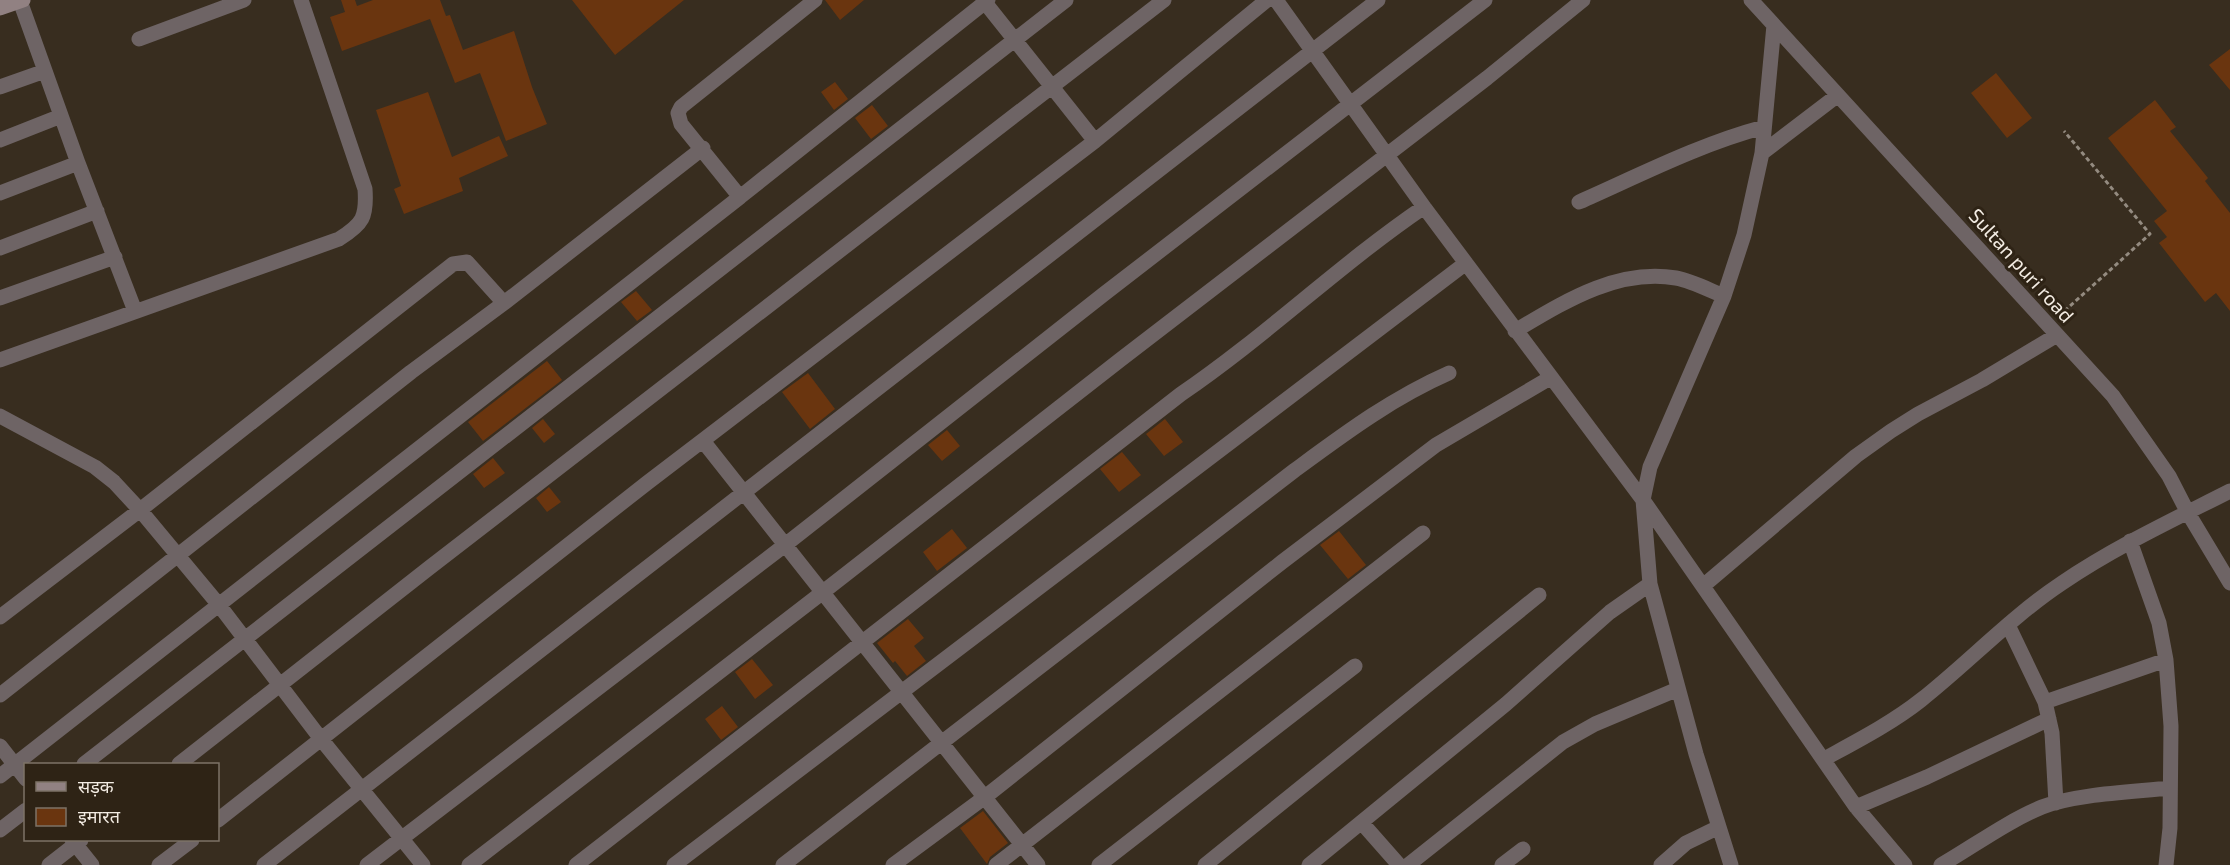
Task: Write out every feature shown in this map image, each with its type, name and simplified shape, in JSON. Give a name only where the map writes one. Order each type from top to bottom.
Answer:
[{"type":"street","points":[[139,39],[244,0]]},
{"type":"street","points":[[0,360],[339,239],[354,230],[365,216],[365,189],[301,0]]},
{"type":"street","points":[[740,197],[703,148],[681,124],[678,114],[681,107],[815,0]]},
{"type":"street","points":[[87,763],[1066,0]]},
{"type":"street","points":[[182,763],[429,568],[1164,0]]},
{"type":"street","points":[[219,819],[703,441],[1095,141],[1267,0]]},
{"type":"street","points":[[1276,0],[1424,207],[1642,500],[1856,807],[1905,865]]},
{"type":"street","points":[[264,865],[1378,0]]},
{"type":"street","points":[[367,865],[785,545],[1485,0]]},
{"type":"street","points":[[469,865],[1487,78],[1584,0]]},
{"type":"street","name":"Sultan puri road","points":[[1751,0],[2113,396],[2169,476],[2188,513],[2230,583]]},
{"type":"street","points":[[0,8],[22,1],[78,163],[135,311]]},
{"type":"street","points":[[0,776],[740,197],[985,1],[1095,141]]},
{"type":"street","points":[[1731,865],[1696,754],[1650,584],[1642,500],[1650,467],[1724,296],[1744,235],[1762,153],[1774,24]]},
{"type":"street","points":[[0,87],[45,71]]},
{"type":"street","points":[[1762,153],[1838,95]]},
{"type":"street","points":[[0,140],[62,116]]},
{"type":"street","points":[[1579,202],[1707,146],[1764,127]]},
{"type":"street","points":[[0,695],[411,372],[504,303],[703,148]]},
{"type":"street","points":[[0,193],[78,163]]},
{"type":"street","points":[[576,865],[1172,401],[1269,329],[1390,230],[1424,207]]},
{"type":"street","points":[[0,248],[97,211]]},
{"type":"street","points":[[0,298],[115,257]]},
{"type":"street","points":[[0,616],[140,510],[453,264],[467,262],[504,303]]},
{"type":"street","points":[[674,865],[1466,263]]},
{"type":"street","points":[[1515,331],[1575,297],[1624,279],[1653,276],[1678,279],[1724,296]]},
{"type":"street","points":[[1703,586],[1856,456],[1918,414],[1982,380],[2053,330]]},
{"type":"street","points":[[783,865],[1295,470],[1371,415],[1405,394],[1449,373]]},
{"type":"street","points":[[893,865],[986,797],[1282,562],[1427,451],[1465,426],[1550,378]]},
{"type":"street","points":[[0,416],[95,467],[114,482],[219,605],[321,739],[423,865]]},
{"type":"street","points":[[703,441],[1038,865]]},
{"type":"street","points":[[1824,759],[1883,726],[1922,699],[2008,624],[2061,583],[2130,541],[2230,491]]},
{"type":"street","points":[[996,865],[1423,533]]},
{"type":"street","points":[[2130,541],[2159,623],[2166,660],[2170,701],[2170,828],[2166,865]]},
{"type":"street","points":[[1309,865],[1506,704],[1610,612],[1650,584]]},
{"type":"street","points":[[1205,865],[1539,595]]},
{"type":"street","points":[[2008,624],[2045,702],[2052,733],[2056,803]]},
{"type":"street","points":[[2045,702],[2166,660]]},
{"type":"street","points":[[1099,865],[1354,666]]},
{"type":"street","points":[[1408,865],[1563,742],[1595,724],[1678,689]]},
{"type":"street","points":[[1856,807],[1928,777],[2049,719]]},
{"type":"street","points":[[0,746],[24,776]]},
{"type":"street","points":[[1941,865],[2009,824],[2043,807],[2067,800],[2170,788]]},
{"type":"street","points":[[0,830],[24,812]]},
{"type":"street","points":[[1362,823],[1399,865]]},
{"type":"street","points":[[1661,865],[1686,843],[1719,827]]},
{"type":"street","points":[[49,865],[76,841],[92,865]]},
{"type":"street","points":[[159,865],[191,841]]},
{"type":"street","points":[[1502,865],[1523,849]]},
{"type":"path","points":[[2053,330],[2150,234],[2064,131]]},
{"type":"building","points":[[341,0],[355,0],[357,6],[373,0],[440,0],[446,16],[450,15],[463,50],[514,31],[547,124],[506,141],[480,73],[455,83],[430,19],[342,51],[330,17],[345,12]]},
{"type":"building","points":[[572,0],[684,0],[615,55]]},
{"type":"building","points":[[825,0],[864,0],[840,20]]},
{"type":"building","points":[[2230,49],[2230,90],[2209,65]]},
{"type":"building","points":[[1996,73],[2032,118],[2007,138],[1971,93]]},
{"type":"building","points":[[835,82],[848,99],[834,110],[821,92]]},
{"type":"building","points":[[428,92],[452,157],[499,136],[508,156],[459,178],[463,191],[404,214],[394,189],[401,186],[376,110]]},
{"type":"building","points":[[2155,100],[2176,127],[2170,131],[2208,178],[2205,181],[2230,213],[2230,311],[2216,293],[2205,302],[2159,243],[2167,237],[2154,221],[2167,211],[2108,138]]},
{"type":"building","points":[[872,105],[888,126],[871,139],[855,118]]},
{"type":"building","points":[[636,291],[652,310],[637,321],[621,302]]},
{"type":"building","points":[[547,361],[562,380],[483,441],[468,422]]},
{"type":"building","points":[[808,373],[835,409],[810,429],[782,392]]},
{"type":"building","points":[[543,419],[555,434],[544,443],[532,428]]},
{"type":"building","points":[[1165,419],[1183,442],[1164,456],[1146,434]]},
{"type":"building","points":[[947,430],[960,446],[942,461],[928,445]]},
{"type":"building","points":[[1122,452],[1141,475],[1119,492],[1100,469]]},
{"type":"building","points":[[493,458],[505,473],[484,488],[473,474]]},
{"type":"building","points":[[549,487],[561,502],[547,512],[536,498]]},
{"type":"building","points":[[952,529],[967,548],[937,571],[923,552]]},
{"type":"building","points":[[1339,531],[1366,565],[1348,579],[1320,545]]},
{"type":"building","points":[[908,619],[924,638],[914,646],[926,661],[907,676],[877,643]]},
{"type":"building","points":[[752,659],[773,685],[755,699],[735,672]]},
{"type":"building","points":[[722,706],[738,727],[721,740],[705,719]]},
{"type":"building","points":[[983,811],[1008,843],[990,857],[987,864],[960,828]]}]
